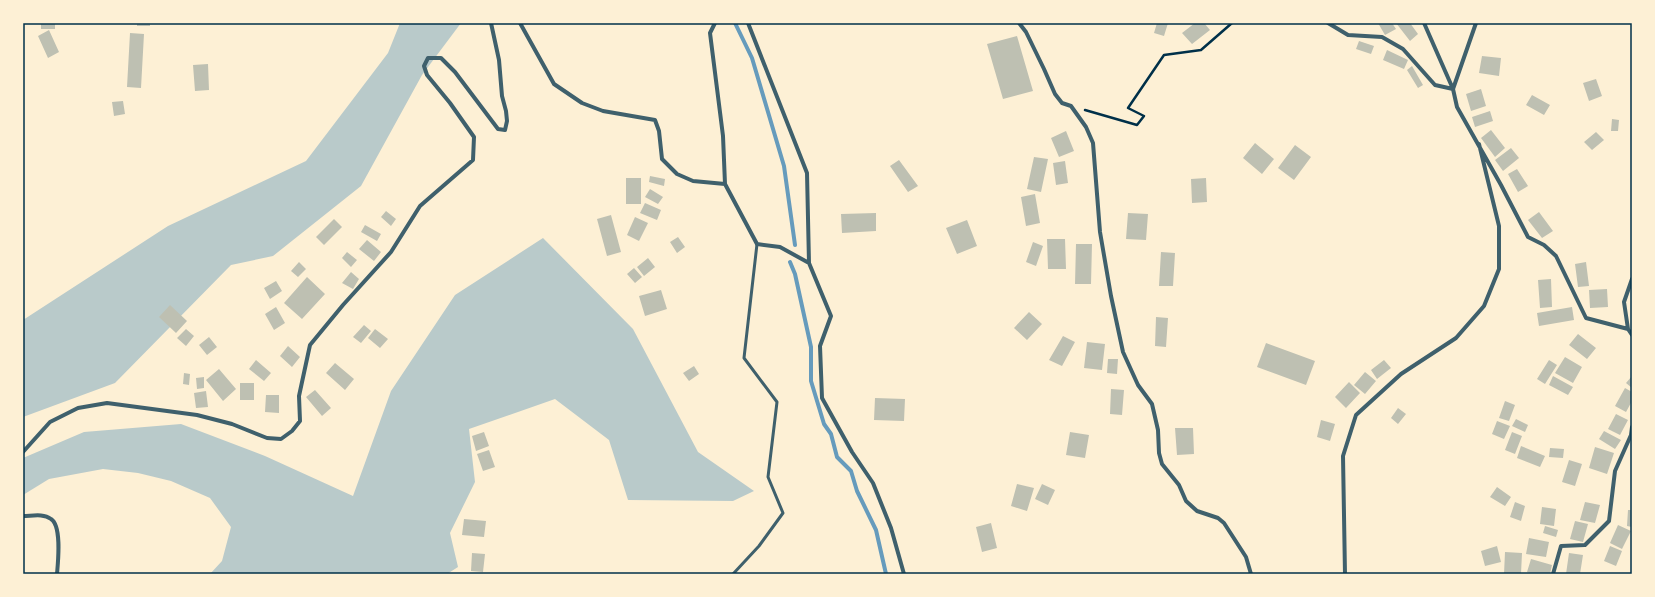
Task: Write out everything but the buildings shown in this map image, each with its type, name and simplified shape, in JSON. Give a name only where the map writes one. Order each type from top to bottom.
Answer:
[{"type":"street","points":[[23,452],[50,422],[78,408],[107,403],[197,415],[232,424],[267,438],[281,439],[292,431],[300,421],[299,396],[310,346],[343,305],[391,252],[420,206],[473,160],[474,138],[450,103],[427,75],[424,66],[428,58],[441,58],[455,72],[498,129],[505,130],[507,121],[506,111],[502,96],[499,60],[491,23]]},
{"type":"street","points":[[520,23],[554,84],[582,103],[603,111],[655,120],[659,131],[662,159],[677,174],[693,181],[726,184]]},
{"type":"street","points":[[715,23],[710,33],[723,136],[726,184],[757,244],[780,247],[809,263]]},
{"type":"street","points":[[748,23],[807,173],[809,263],[832,316],[820,346],[822,398],[852,452],[873,483],[891,528],[904,574]]},
{"type":"street","points":[[1019,23],[1026,32],[1055,94],[1062,103],[1072,106],[1086,127],[1093,143],[1100,232],[1121,345],[1138,385],[1152,404],[1158,430],[1159,453],[1162,464],[1179,485],[1186,502],[1197,511],[1218,518],[1224,523],[1246,557],[1251,574]]},
{"type":"street","points":[[1328,23],[1348,35],[1382,37],[1403,49],[1435,86],[1453,89]]},
{"type":"street","points":[[1424,23],[1453,89],[1457,107],[1479,144],[1528,237],[1544,245],[1556,256],[1586,318],[1628,329]]},
{"type":"street","points":[[1453,89],[1476,23]]},
{"type":"street","points":[[1346,574],[1343,456],[1356,415],[1401,374],[1456,338],[1484,306],[1499,269],[1499,226],[1479,144]]},
{"type":"street","points":[[1632,279],[1624,302],[1628,329],[1632,335]]},
{"type":"street","points":[[1553,574],[1561,546],[1585,545],[1609,521],[1615,471],[1632,427]]},
{"type":"street","points":[[23,516],[44,516],[52,519],[56,526],[58,535],[57,574]]},
{"type":"lane","points":[[733,574],[759,546],[784,513],[768,477],[777,402],[744,358],[757,244]]},
{"type":"path","points":[[1072,106],[1137,125],[1144,116],[1128,108],[1164,55],[1201,50],[1232,23]]},
{"type":"shaded area","points":[[400,23],[461,23],[422,75],[361,186],[273,256],[231,265],[115,383],[23,417],[23,320],[168,226],[306,161],[388,53]]},
{"type":"shaded area","points":[[543,238],[633,329],[698,452],[754,491],[733,501],[628,500],[609,440],[555,399],[469,429],[475,482],[450,533],[458,567],[447,574],[210,574],[222,561],[231,527],[210,498],[171,481],[138,473],[103,469],[49,479],[23,495],[23,458],[84,432],[181,424],[265,456],[353,496],[391,391],[455,295]]},
{"type":"waterway","points":[[735,23],[752,58],[784,166],[795,245]]},
{"type":"waterway","points":[[790,262],[795,274],[811,347],[811,381],[824,424],[831,434],[837,457],[851,471],[857,491],[876,530],[886,574]]}]
